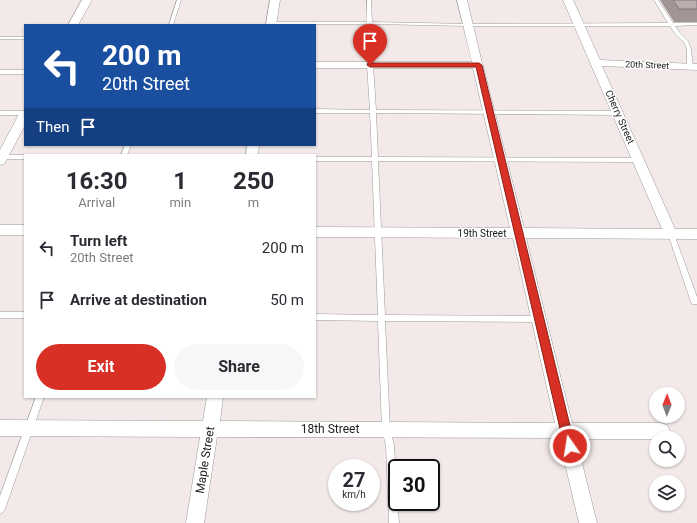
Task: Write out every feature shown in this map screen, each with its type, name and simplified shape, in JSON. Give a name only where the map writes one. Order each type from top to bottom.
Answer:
[{"type":"street","points":[[74,24],[87,0]]},
{"type":"street","points":[[272,24],[275,0]]},
{"type":"street","points":[[462,0],[502,160],[588,523]]},
{"type":"street","name":"Cherry Street","points":[[568,0],[671,234]]},
{"type":"street","name":"20th Street","points":[[597,63],[694,67]]},
{"type":"street","points":[[316,65],[479,65]]},
{"type":"street","points":[[1,158],[24,116]]},
{"type":"street","points":[[0,230],[24,230]]},
{"type":"street","name":"19th Street","points":[[316,232],[697,234]]},
{"type":"street","name":"Maple Street","points":[[196,523],[215,398]]},
{"type":"street","name":"18th Street","points":[[0,428],[661,431]]},
{"type":"lane","points":[[171,24],[179,0]]},
{"type":"lane","points":[[368,0],[386,430],[390,445],[394,523]]},
{"type":"lane","points":[[656,0],[671,23],[686,41],[690,49],[694,67]]},
{"type":"lane","points":[[272,24],[369,22],[469,25],[697,24]]},
{"type":"lane","points":[[0,38],[24,38]]},
{"type":"lane","points":[[0,72],[24,72]]},
{"type":"lane","points":[[316,111],[619,113]]},
{"type":"lane","points":[[0,113],[24,114]]},
{"type":"lane","points":[[1,158],[24,157]]},
{"type":"lane","points":[[316,159],[639,160]]},
{"type":"lane","points":[[671,234],[696,302]]},
{"type":"lane","points":[[0,315],[24,315]]},
{"type":"lane","points":[[316,317],[539,319]]},
{"type":"lane","points":[[0,509],[40,398]]},
{"type":"building","points":[[673,0],[697,0],[697,9],[679,9]]},
{"type":"route","points":[[370,65],[479,65],[570,446]]}]
